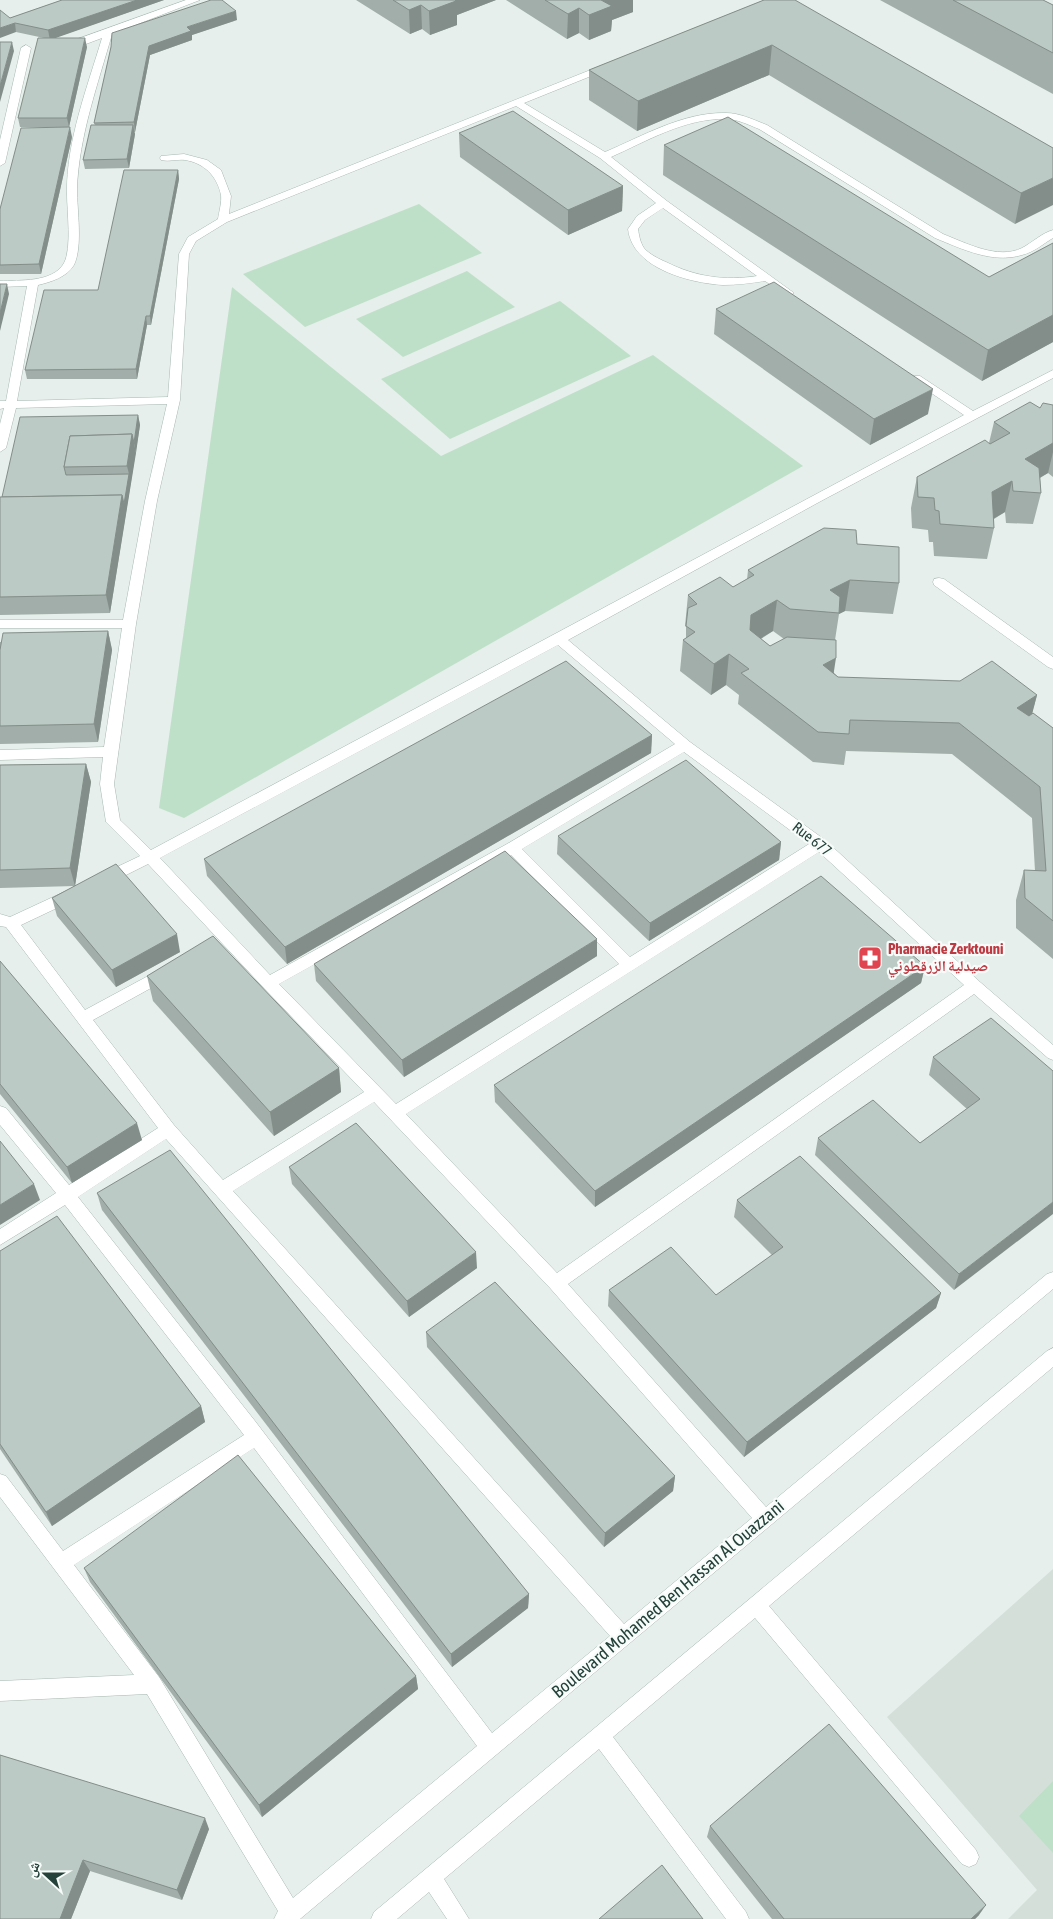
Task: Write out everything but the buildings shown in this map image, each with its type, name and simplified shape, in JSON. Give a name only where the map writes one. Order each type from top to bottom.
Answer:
[{"type":"street","points":[[53,47],[83,42],[195,0]]},
{"type":"street","points":[[0,284],[33,283],[51,278],[61,273],[71,260],[72,188],[77,132],[108,32]]},
{"type":"street","points":[[0,163],[26,48]]},
{"type":"street","points":[[616,63],[223,220],[192,239],[184,254],[174,400],[152,501],[129,624],[107,784],[113,822],[150,857],[556,1284],[765,1519]]},
{"type":"street","points":[[517,103],[604,156],[663,203],[799,300]]},
{"type":"street","points":[[604,156],[692,119],[726,116],[745,120],[763,127],[939,236],[959,244],[986,253],[1008,254],[1020,252],[1053,233]]},
{"type":"street","points":[[166,158],[184,157],[203,162],[217,172],[226,196],[223,220]]},
{"type":"street","points":[[663,203],[641,218],[633,229],[634,242],[645,256],[694,279],[723,282],[766,278]]},
{"type":"street","points":[[0,448],[6,404],[33,283]]},
{"type":"street","points":[[907,372],[973,416]]},
{"type":"street","points":[[623,1637],[168,1130],[83,1018],[6,922],[85,888],[150,857],[1053,373]]},
{"type":"street","points":[[6,404],[174,400]]},
{"type":"street","points":[[939,582],[1053,664]]},
{"type":"street","points":[[0,624],[129,624]]},
{"type":"street","name":"Rue 677","points":[[559,639],[685,744],[820,844],[975,986],[1053,1054]]},
{"type":"street","points":[[268,983],[512,848],[685,744]]},
{"type":"street","points":[[0,755],[110,752]]},
{"type":"street","points":[[394,1112],[629,966],[820,844]]},
{"type":"street","points":[[512,848],[629,966]]},
{"type":"street","points":[[211,949],[228,940]]},
{"type":"street","points":[[83,1018],[177,967]]},
{"type":"street","points":[[556,1284],[975,986]]},
{"type":"street","points":[[221,1190],[375,1093]]},
{"type":"street","points":[[0,1113],[68,1195],[256,1437],[490,1747]]},
{"type":"street","points":[[0,1238],[168,1130]]},
{"type":"street","name":"Boulevard Mohamed Ben Hassan Al Ouazzani","points":[[288,1916],[1053,1280]]},
{"type":"street","points":[[381,1919],[1053,1356]]},
{"type":"street","points":[[60,1563],[256,1437]]},
{"type":"street","points":[[0,1482],[152,1684],[288,1916]]},
{"type":"street","points":[[756,1605],[969,1856]]},
{"type":"street","points":[[0,1691],[152,1684]]},
{"type":"street","points":[[600,1735],[739,1919]]},
{"type":"street","points":[[431,1877],[460,1919]]},
{"type":"shaded area","points":[[1053,1569],[1053,1919],[1008,1919],[1037,1890],[887,1717]]},
{"type":"green space","points":[[419,204],[482,253],[305,327],[243,274]]},
{"type":"green space","points":[[467,271],[515,307],[403,357],[356,319]]},
{"type":"green space","points":[[232,287],[441,456],[653,355],[803,466],[184,818],[159,808]]},
{"type":"green space","points":[[560,301],[631,356],[450,439],[381,379]]},
{"type":"green space","points":[[1053,1781],[1053,1853],[1019,1816]]},
{"type":"place","name":"Pharmacie Zerktouni صيدلية الزرقطوني","points":[[870,958]]}]
